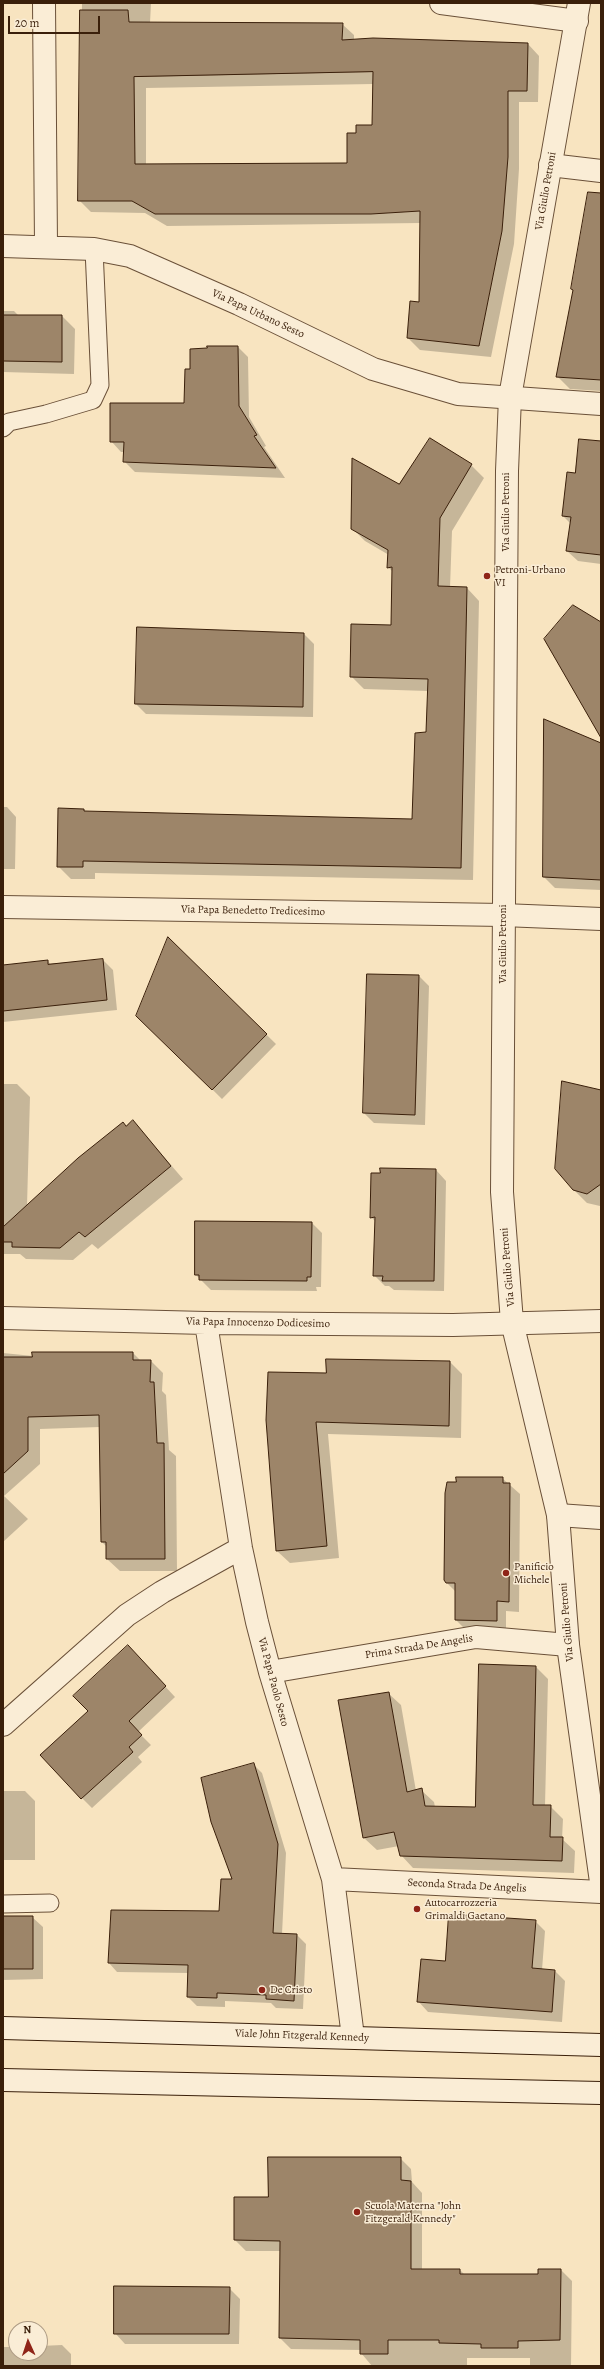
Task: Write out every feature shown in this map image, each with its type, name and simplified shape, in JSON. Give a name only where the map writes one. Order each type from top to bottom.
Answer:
[{"type":"street","points":[[44,3],[46,245]]},
{"type":"street","points":[[441,3],[578,12]]},
{"type":"street","name":"Via Giulio Petroni","points":[[578,12],[510,397],[506,471],[502,1192],[512,1322],[558,1515],[568,1645],[601,1882]]},
{"type":"street","points":[[550,165],[601,171]]},
{"type":"street","name":"Via Papa Urbano Sesto","points":[[3,246],[46,245],[94,249],[130,256],[239,304],[373,369],[458,394],[601,404]]},
{"type":"street","name":"Via Papa Benedetto Tredicesimo","points":[[3,907],[503,915],[601,919]]},
{"type":"street","name":"Via Papa Innocenzo Dodicesimo","points":[[3,1318],[206,1323],[454,1324],[601,1321]]},
{"type":"street","name":"Via Papa Paolo Sesto","points":[[206,1323],[241,1548],[270,1672],[333,1879],[353,2037]]},
{"type":"street","points":[[558,1515],[601,1518]]},
{"type":"street","points":[[3,1725],[127,1615],[162,1592],[241,1548]]},
{"type":"street","name":"Prima Strada De Angelis","points":[[270,1672],[476,1637],[568,1645]]},
{"type":"street","name":"Seconda Strada De Angelis","points":[[333,1879],[601,1892]]},
{"type":"street","name":"Viale John Fitzgerald Kennedy","points":[[3,2028],[601,2045]]},
{"type":"street","points":[[3,2080],[601,2093]]},
{"type":"lane","points":[[3,428],[9,422],[93,400],[100,385],[94,249]]},
{"type":"lane","points":[[3,1904],[50,1903]]},
{"type":"building","points":[[80,10],[128,10],[129,22],[343,23],[342,40],[373,38],[528,43],[527,91],[508,91],[508,157],[502,231],[479,346],[407,338],[410,301],[419,302],[420,211],[371,214],[155,214],[132,201],[78,201]],"holes":[[[373,72],[372,125],[356,125],[356,133],[347,133],[347,163],[135,164],[134,77]]]},
{"type":"building","points":[[588,192],[601,193],[601,380],[556,377],[573,290],[571,289]]},
{"type":"building","points":[[3,315],[62,315],[62,362],[3,361]]},
{"type":"building","points":[[207,346],[238,346],[239,406],[257,435],[254,436],[276,468],[123,462],[124,442],[110,442],[110,403],[184,403],[185,369],[190,369],[190,349],[207,348]]},
{"type":"building","points":[[430,438],[472,464],[440,518],[438,586],[467,587],[461,868],[83,861],[83,867],[57,867],[58,808],[84,809],[84,811],[412,819],[415,733],[426,732],[428,679],[350,677],[351,624],[391,625],[392,567],[387,568],[388,550],[351,529],[352,458],[399,484]]},
{"type":"building","points":[[579,439],[601,441],[601,555],[566,551],[571,517],[562,516],[567,472],[575,473]]},
{"type":"building","points":[[573,605],[601,622],[601,738],[544,639]]},
{"type":"building","points":[[137,627],[304,633],[303,707],[135,704]]},
{"type":"building","points":[[544,719],[601,743],[601,880],[543,877]]},
{"type":"building","points":[[168,937],[267,1034],[212,1090],[136,1016]]},
{"type":"building","points":[[103,959],[107,1000],[3,1011],[3,965],[48,960],[48,964]]},
{"type":"building","points":[[367,974],[419,975],[415,1115],[363,1113]]},
{"type":"building","points":[[562,1081],[601,1090],[601,1184],[587,1194],[573,1190],[555,1169]]},
{"type":"building","points":[[133,1120],[171,1166],[85,1237],[79,1232],[60,1248],[12,1247],[12,1242],[3,1242],[3,1227],[78,1158],[123,1122],[126,1126]]},
{"type":"building","points":[[380,1168],[436,1169],[434,1281],[382,1281],[383,1276],[373,1276],[375,1217],[370,1218],[371,1173],[380,1173]]},
{"type":"building","points":[[195,1221],[312,1222],[311,1277],[307,1277],[307,1281],[199,1280],[199,1275],[195,1275]]},
{"type":"building","points":[[32,1352],[133,1352],[133,1360],[151,1360],[150,1382],[154,1382],[157,1443],[164,1443],[165,1559],[106,1559],[106,1542],[101,1542],[99,1415],[28,1417],[28,1451],[3,1474],[3,1357],[32,1357]]},
{"type":"building","points":[[326,1359],[450,1361],[449,1426],[316,1422],[327,1546],[276,1551],[266,1420],[268,1372],[326,1373]]},
{"type":"building","points":[[456,1477],[503,1477],[503,1483],[510,1483],[509,1602],[497,1601],[497,1621],[455,1620],[455,1583],[446,1583],[444,1580],[445,1493],[447,1482],[456,1482]]},
{"type":"building","points":[[128,1645],[166,1686],[129,1721],[142,1735],[129,1747],[133,1752],[81,1799],[40,1755],[88,1711],[73,1696]]},
{"type":"building","points":[[479,1664],[536,1666],[533,1805],[551,1805],[550,1837],[563,1837],[562,1861],[400,1856],[394,1832],[363,1838],[338,1700],[389,1692],[407,1792],[422,1788],[425,1806],[475,1807]]},
{"type":"building","points":[[254,1763],[278,1844],[273,1933],[297,1934],[294,2001],[266,1999],[266,1995],[217,1993],[217,1998],[187,1997],[188,1965],[108,1963],[111,1910],[219,1911],[221,1879],[232,1879],[211,1822],[201,1778]]},
{"type":"building","points":[[449,1914],[536,1920],[532,1968],[555,1970],[552,2012],[417,2002],[421,1959],[445,1961]]},
{"type":"building","points":[[3,1916],[33,1916],[33,1969],[3,1969]]},
{"type":"building","points":[[268,2157],[401,2157],[401,2180],[411,2181],[411,2269],[460,2269],[460,2274],[538,2274],[538,2269],[561,2269],[560,2340],[518,2341],[518,2348],[481,2348],[481,2344],[439,2343],[439,2340],[388,2340],[388,2354],[360,2354],[360,2340],[279,2338],[280,2241],[234,2240],[234,2197],[268,2197]]},
{"type":"building","points":[[114,2286],[230,2287],[229,2334],[114,2334]]},
{"type":"place","name":"Petroni-Urbano VI","points":[[487,576]]},
{"type":"place","name":"Panificio Michele","points":[[506,1573]]},
{"type":"place","name":"Autocarrozzeria Grimaldi Gaetano","points":[[417,1909]]},
{"type":"place","name":"De Cristo","points":[[262,1990]]},
{"type":"place","name":"Scuola Materna \"John Fitzgerald Kennedy\"","points":[[357,2212]]}]
